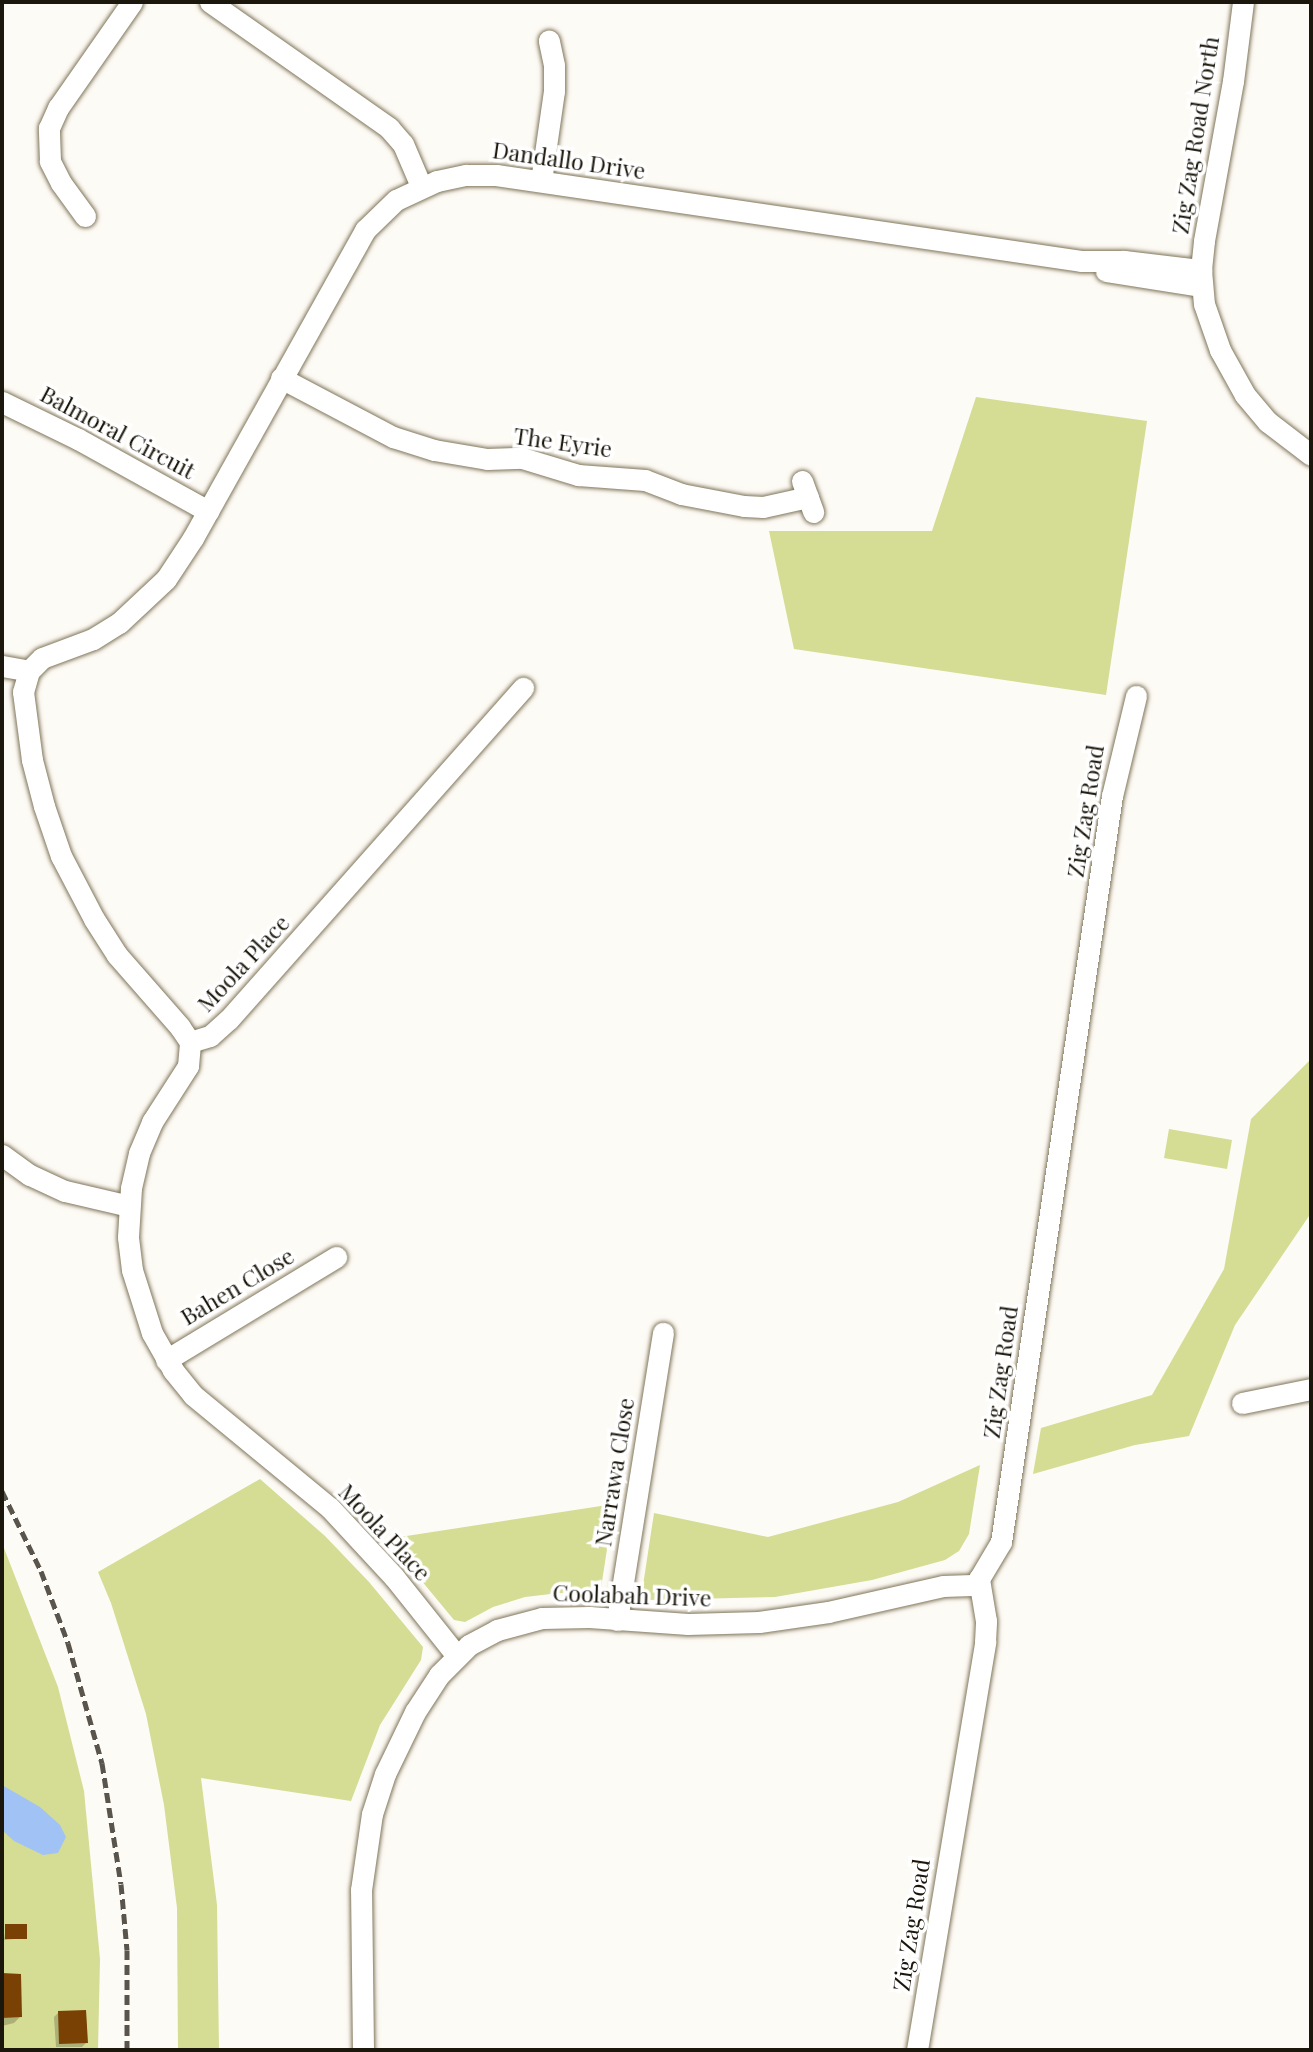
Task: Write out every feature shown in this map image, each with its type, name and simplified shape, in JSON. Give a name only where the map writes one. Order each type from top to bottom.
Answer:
[{"type":"street","points":[[85,216],[61,183],[50,161],[50,128],[58,108],[132,2]]},
{"type":"street","points":[[210,2],[389,128],[408,154],[421,186]]},
{"type":"street","name":"Zig Zag Road North","points":[[1201,278],[1243,2]]},
{"type":"street","points":[[541,181],[554,91],[554,65],[549,41]]},
{"type":"street","name":"Dandallo Drive","points":[[29,671],[42,658],[107,631],[143,603],[174,568],[365,230],[386,208],[421,186],[451,177],[482,174],[1081,261],[1124,261],[1201,278]]},
{"type":"street","points":[[1201,278],[1214,335],[1245,395],[1268,422],[1311,455]]},
{"type":"street","name":"The Eyrie","points":[[281,378],[393,437],[433,450],[487,459],[522,458],[578,475],[645,481],[681,494],[744,506],[763,507],[808,496]]},
{"type":"street","name":"Balmoral Circuit","points":[[2,402],[55,426],[208,511]]},
{"type":"street","points":[[2,666],[29,671],[23,692],[32,760],[61,856],[117,956],[190,1042]]},
{"type":"street","name":"Moola Place","points":[[457,1656],[394,1577],[330,1508],[204,1406],[166,1360],[144,1316],[135,1285],[128,1237],[129,1206],[139,1153],[159,1108],[188,1066],[190,1042],[210,1036],[229,1019],[523,688]]},
{"type":"street","name":"Zig Zag Road","points":[[917,2050],[985,1642],[986,1621],[979,1585],[981,1574],[995,1558],[1001,1542],[1112,796],[1136,696]]},
{"type":"street","points":[[2,1155],[48,1184],[80,1196],[129,1206]]},
{"type":"street","name":"Bahen Close","points":[[166,1360],[336,1257]]},
{"type":"street","name":"Narrawa Close","points":[[617,1620],[663,1333]]},
{"type":"street","points":[[1242,1403],[1311,1389]]},
{"type":"street","name":"Coolabah Drive","points":[[363,2050],[361,1890],[372,1814],[403,1733],[429,1689],[457,1656],[482,1637],[528,1620],[573,1616],[688,1624],[759,1622],[837,1610],[943,1586],[979,1585]]},
{"type":"green space","points":[[976,397],[1147,421],[1106,695],[794,649],[769,531],[932,531]]},
{"type":"green space","points":[[1311,1059],[1311,1213],[1235,1325],[1189,1436],[1135,1445],[1033,1474],[1041,1428],[1152,1395],[1224,1269],[1251,1119]]},
{"type":"green space","points":[[1169,1129],[1232,1140],[1227,1169],[1164,1158]]},
{"type":"green space","points":[[980,1465],[969,1534],[959,1551],[945,1560],[872,1580],[775,1597],[649,1600],[642,1592],[654,1513],[768,1537],[898,1502]]},
{"type":"green space","points":[[260,1479],[325,1536],[369,1582],[423,1647],[421,1660],[380,1725],[351,1801],[201,1778],[217,1905],[219,2050],[178,2050],[177,1908],[164,1805],[146,1714],[111,1603],[98,1572]]},
{"type":"green space","points":[[614,1504],[601,1588],[591,1594],[559,1593],[525,1597],[493,1607],[465,1622],[454,1620],[387,1539]]},
{"type":"green space","points":[[2,1543],[58,1687],[84,1791],[100,1959],[98,2050],[2,2050]]},
{"type":"water","points":[[2,1785],[40,1807],[60,1825],[66,1837],[58,1853],[43,1855],[14,1841],[2,1830]]},
{"type":"building","points":[[5,1924],[27,1924],[27,1939],[5,1939]]},
{"type":"building","points":[[2,1973],[21,1974],[22,2017],[2,2018]]},
{"type":"building","points":[[86,2010],[88,2043],[59,2044],[58,2011]]},
{"type":"railway","points":[[2,1491],[41,1571],[68,1643],[102,1763],[121,1884],[127,1950],[127,2050]]}]
